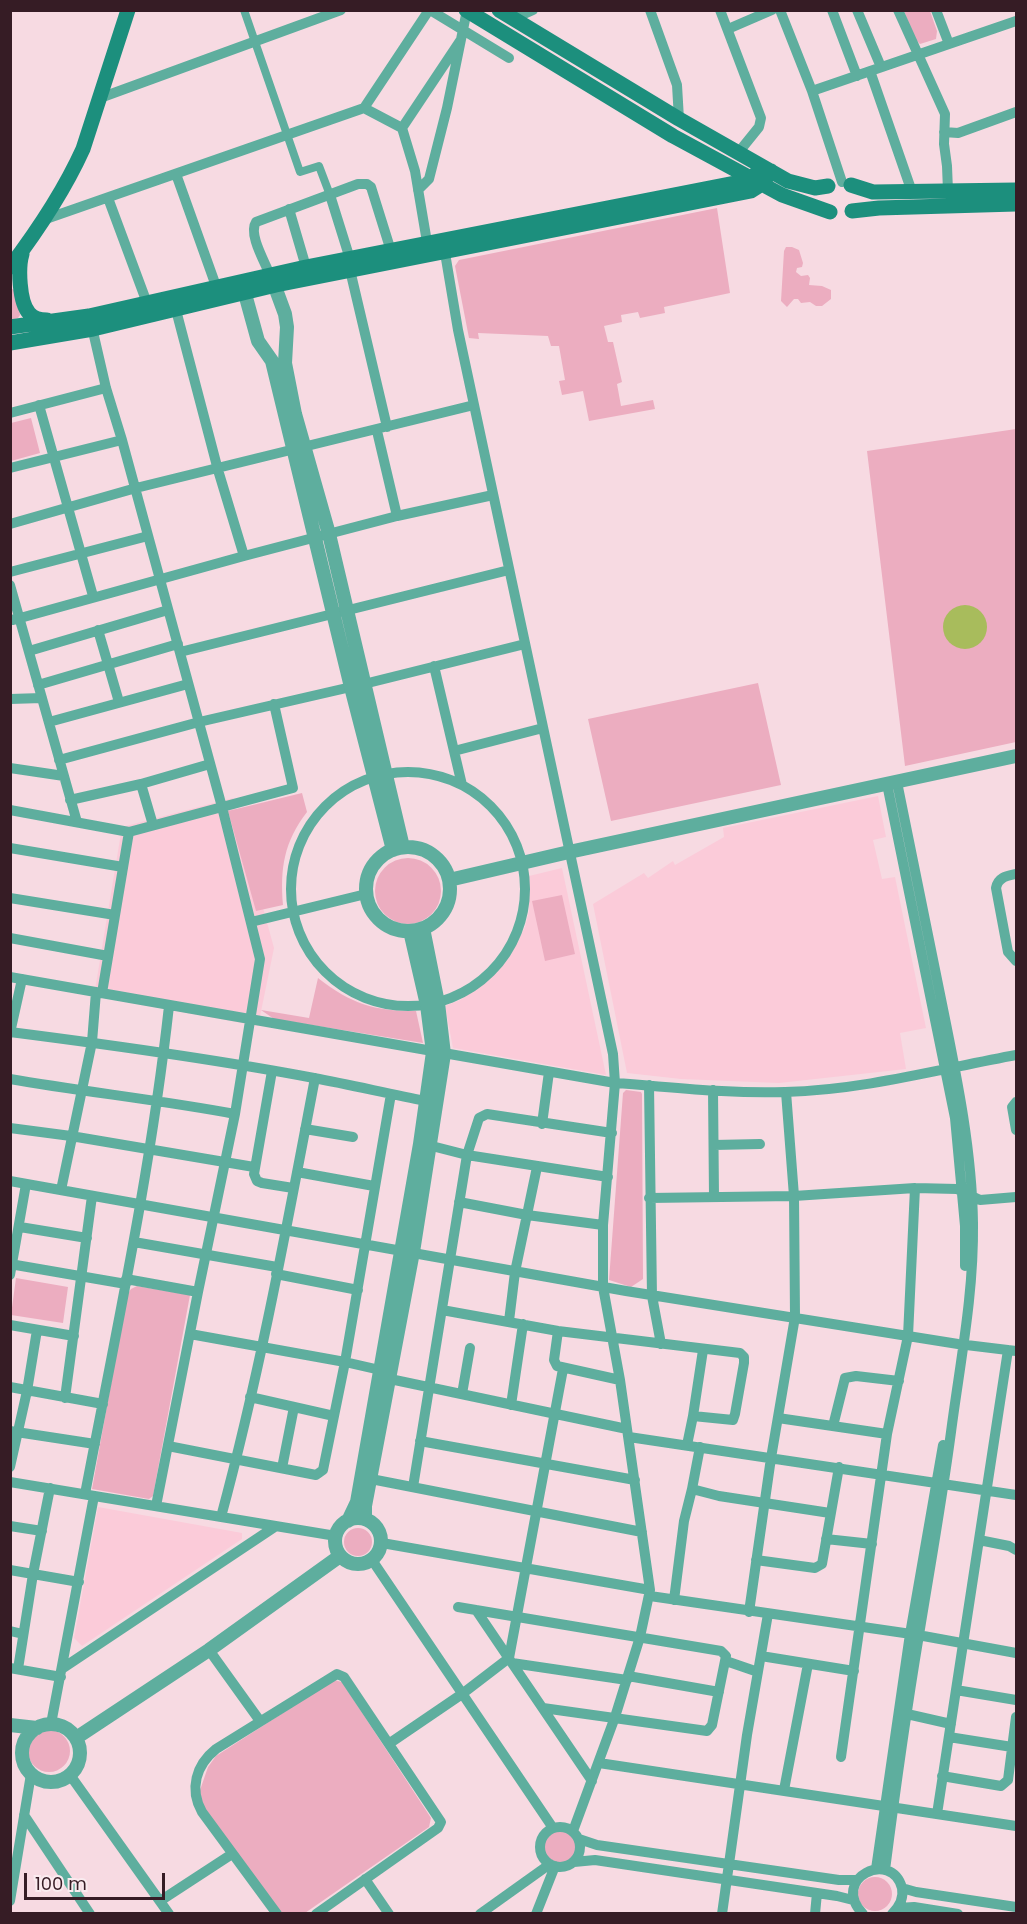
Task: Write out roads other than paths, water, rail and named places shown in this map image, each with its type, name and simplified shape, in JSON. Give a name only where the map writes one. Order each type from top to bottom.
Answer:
[{"type":"main road","points":[[10,267],[43,220],[83,149],[128,10]]},
{"type":"main road","points":[[499,10],[738,153],[796,201]]},
{"type":"main road","points":[[466,11],[673,136],[762,175],[815,188],[840,184],[873,192],[1017,190]]},
{"type":"main road","points":[[26,246],[19,264],[26,309],[34,318],[40,320],[65,319],[91,322],[176,310],[242,287],[273,280],[751,191],[762,175]]},
{"type":"main road","points":[[273,280],[306,267],[350,265],[390,251],[436,248],[762,175]]},
{"type":"main road","points":[[840,184],[857,198],[852,211]]},
{"type":"main road","points":[[830,212],[823,200],[840,184]]},
{"type":"main road","points":[[741,193],[770,194],[839,216],[852,211],[879,208],[1017,204]]},
{"type":"main road","points":[[10,343],[91,322],[147,303],[216,286],[242,287]]},
{"type":"main road","points":[[10,327],[65,319]]},
{"type":"street","points":[[244,10],[300,172],[319,166],[330,195],[350,265],[398,516]]},
{"type":"street","points":[[100,98],[341,10]]},
{"type":"street","points":[[43,220],[364,108],[430,10],[463,34],[509,58]]},
{"type":"street","points":[[513,19],[533,10]]},
{"type":"street","points":[[650,10],[677,86],[679,119]]},
{"type":"street","points":[[720,10],[761,118],[759,128],[738,153]]},
{"type":"street","points":[[728,29],[772,10]]},
{"type":"street","points":[[780,10],[812,91],[840,184]]},
{"type":"street","points":[[832,10],[857,76]]},
{"type":"street","points":[[857,10],[912,192]]},
{"type":"street","points":[[898,10],[945,114],[944,144],[948,191]]},
{"type":"street","points":[[936,10],[949,45]]},
{"type":"street","points":[[418,190],[429,178],[447,108],[466,11]]},
{"type":"street","points":[[812,91],[1017,21]]},
{"type":"street","points":[[402,128],[463,34]]},
{"type":"street","points":[[364,108],[402,128],[458,330],[613,1054],[615,1083],[603,1225],[603,1287],[620,1380],[650,1593],[628,1678],[576,1835],[580,1851],[574,1862],[568,1866],[552,1865],[545,1860],[540,1848],[543,1836],[553,1828],[560,1827],[576,1835],[597,1845],[839,1880],[857,1880]]},
{"type":"street","points":[[944,132],[958,133],[1017,112]]},
{"type":"street","points":[[176,174],[216,286]]},
{"type":"street","points":[[390,251],[371,187],[367,184],[358,184],[289,209],[260,220],[254,226],[253,234],[282,303],[287,327],[285,349],[289,385],[314,539],[339,612],[398,849]]},
{"type":"street","points":[[108,198],[147,303]]},
{"type":"street","points":[[289,209],[306,267]]},
{"type":"street","points":[[242,287],[258,341],[272,361],[299,449],[329,534],[339,612]]},
{"type":"street","points":[[176,310],[218,470],[244,556]]},
{"type":"street","points":[[91,322],[106,388],[136,489],[222,807],[260,959],[235,1114],[156,1506]]},
{"type":"street","points":[[266,353],[285,349]]},
{"type":"street","points":[[10,413],[106,388]]},
{"type":"street","points":[[39,405],[93,596]]},
{"type":"street","points":[[10,524],[136,489],[474,405]]},
{"type":"street","points":[[10,468],[122,440]]},
{"type":"street","points":[[15,618],[398,516],[493,495]]},
{"type":"street","points":[[10,572],[148,536]]},
{"type":"street","points":[[38,685],[108,664],[339,612],[509,570]]},
{"type":"street","points":[[10,585],[15,618],[29,651],[77,822]]},
{"type":"street","points":[[29,651],[168,610]]},
{"type":"street","points":[[98,630],[119,702]]},
{"type":"street","points":[[59,760],[199,722],[525,644]]},
{"type":"street","points":[[434,666],[462,785]]},
{"type":"street","points":[[49,722],[188,684]]},
{"type":"street","points":[[10,699],[42,698]]},
{"type":"street","points":[[10,810],[129,832],[293,788],[274,704]]},
{"type":"street","points":[[454,752],[543,728]]},
{"type":"street","points":[[449,880],[1017,756]]},
{"type":"street","points":[[70,800],[141,784],[210,764]]},
{"type":"street","points":[[10,768],[64,776]]},
{"type":"street","points":[[411,772],[437,776],[462,785],[490,805],[511,832],[523,864],[526,893],[521,923],[509,950],[490,974],[466,992],[432,1004],[391,1005],[357,994],[327,974],[305,946],[293,912],[291,890],[293,867],[299,845],[310,825],[327,804],[348,788],[379,776],[411,772]]},
{"type":"street","points":[[892,783],[965,1133],[972,1198],[972,1264],[961,1345]]},
{"type":"street","points":[[141,784],[153,825]]},
{"type":"street","points":[[61,1190],[92,1042],[129,832]]},
{"type":"street","points":[[10,848],[123,867]]},
{"type":"street","points":[[398,849],[418,849],[432,855],[443,866],[449,880],[450,895],[445,909],[436,921],[417,930],[395,929],[381,921],[371,909],[366,894],[368,875],[378,860],[398,849]]},
{"type":"street","points":[[1017,874],[998,881],[996,888],[1008,952],[1017,961]]},
{"type":"street","points":[[251,922],[366,894]]},
{"type":"street","points":[[10,898],[115,915]]},
{"type":"street","points":[[348,1521],[365,1519],[377,1528],[382,1543],[379,1553],[372,1560],[352,1564],[340,1556],[335,1543],[340,1527],[348,1521],[357,1502],[385,1375],[408,1251],[438,1053],[432,1004],[417,930]]},
{"type":"street","points":[[10,938],[108,956]]},
{"type":"street","points":[[10,977],[615,1083],[713,1090],[786,1092],[853,1087],[1017,1055]]},
{"type":"street","points":[[22,979],[11,1032],[92,1042],[243,1066],[426,1101]]},
{"type":"street","points":[[10,1901],[29,1771],[23,1759],[24,1743],[27,1736],[44,1726],[62,1672],[79,1582],[95,1444],[141,1204],[148,1150],[158,1100],[169,1005]]},
{"type":"street","points":[[425,1145],[426,1101],[438,1053]]},
{"type":"street","points":[[880,1870],[914,1635],[957,1392],[965,1266],[959,1145],[950,1067]]},
{"type":"street","points":[[272,1071],[254,1167],[256,1178],[262,1183],[293,1188]]},
{"type":"street","points":[[542,1124],[549,1072]]},
{"type":"street","points":[[221,1517],[261,1348],[315,1078]]},
{"type":"street","points":[[10,1079],[81,1091],[158,1100],[235,1114]]},
{"type":"street","points":[[649,1085],[652,1296],[661,1344]]},
{"type":"street","points":[[713,1090],[714,1197]]},
{"type":"street","points":[[749,1612],[771,1458],[795,1317],[794,1196],[786,1092]]},
{"type":"street","points":[[168,1446],[316,1475],[321,1473],[345,1362],[391,1094]]},
{"type":"street","points":[[1017,1102],[1012,1107],[1017,1131]]},
{"type":"street","points":[[413,1487],[467,1155],[479,1118],[487,1114],[612,1133]]},
{"type":"street","points":[[10,1128],[254,1167]]},
{"type":"street","points":[[305,1128],[353,1137]]},
{"type":"street","points":[[714,1145],[760,1144]]},
{"type":"street","points":[[425,1145],[537,1167],[608,1176]]},
{"type":"street","points":[[509,1321],[515,1272],[537,1167]]},
{"type":"street","points":[[297,1172],[374,1186]]},
{"type":"street","points":[[10,1182],[652,1296],[961,1345],[1012,1350],[962,1643],[937,1814]]},
{"type":"street","points":[[26,1184],[11,1268],[198,1292]]},
{"type":"street","points":[[841,1757],[887,1434],[908,1336],[915,1188]]},
{"type":"street","points":[[650,1198],[794,1196],[915,1188],[961,1191],[980,1200],[1017,1197]]},
{"type":"street","points":[[65,1398],[92,1196]]},
{"type":"street","points":[[459,1202],[527,1215],[603,1225]]},
{"type":"street","points":[[20,1227],[87,1238]]},
{"type":"street","points":[[134,1242],[206,1253],[357,1290]]},
{"type":"street","points":[[442,1310],[558,1331],[740,1353],[744,1357],[744,1363],[733,1420],[693,1416]]},
{"type":"street","points":[[511,1405],[523,1324]]},
{"type":"street","points":[[10,1325],[74,1336]]},
{"type":"street","points":[[10,1467],[15,1432],[27,1391],[37,1330]]},
{"type":"street","points":[[558,1331],[554,1360],[557,1366],[562,1369],[620,1380]]},
{"type":"street","points":[[190,1334],[345,1362],[429,1387],[687,1445],[1017,1495]]},
{"type":"street","points":[[462,1394],[471,1348]]},
{"type":"street","points":[[687,1445],[703,1350]]},
{"type":"street","points":[[511,1660],[525,1569],[562,1369]]},
{"type":"street","points":[[365,1519],[385,1375]]},
{"type":"street","points":[[833,1426],[844,1378],[856,1376],[899,1381]]},
{"type":"street","points":[[10,1387],[102,1404]]},
{"type":"street","points":[[250,1397],[334,1416]]},
{"type":"street","points":[[282,1468],[294,1407]]},
{"type":"street","points":[[778,1418],[887,1434]]},
{"type":"street","points":[[15,1432],[95,1444]]},
{"type":"street","points":[[420,1441],[635,1480]]},
{"type":"street","points":[[674,1600],[684,1521],[700,1447]]},
{"type":"street","points":[[756,1560],[818,1567],[823,1561],[838,1467]]},
{"type":"street","points":[[371,1479],[642,1532]]},
{"type":"street","points":[[10,1482],[336,1536]]},
{"type":"street","points":[[50,1488],[23,1634],[14,1669],[62,1672],[276,1526]]},
{"type":"street","points":[[692,1489],[719,1496],[830,1513]]},
{"type":"street","points":[[10,1526],[42,1531]]},
{"type":"street","points":[[826,1539],[872,1544]]},
{"type":"street","points":[[979,1540],[1009,1545],[1017,1550]]},
{"type":"street","points":[[382,1543],[650,1593],[674,1600],[914,1635],[1017,1653]]},
{"type":"street","points":[[76,1738],[209,1650],[340,1556]]},
{"type":"street","points":[[372,1560],[553,1828]]},
{"type":"street","points":[[10,1570],[79,1582]]},
{"type":"street","points":[[458,1607],[725,1653],[726,1661],[712,1725],[707,1731],[543,1708]]},
{"type":"street","points":[[476,1610],[592,1781]]},
{"type":"street","points":[[722,1914],[740,1783],[768,1614]]},
{"type":"street","points":[[10,1631],[23,1634]]},
{"type":"street","points":[[889,1807],[907,1714],[914,1635]]},
{"type":"street","points":[[209,1650],[260,1721]]},
{"type":"street","points":[[761,1656],[854,1671]]},
{"type":"street","points":[[390,1743],[511,1660],[718,1692]]},
{"type":"street","points":[[726,1661],[758,1672]]},
{"type":"street","points":[[784,1791],[808,1664]]},
{"type":"street","points":[[277,1914],[198,1806],[194,1791],[195,1782],[210,1754],[334,1675],[340,1674],[390,1743],[441,1822],[438,1828],[316,1914]]},
{"type":"street","points":[[956,1690],[1017,1700]]},
{"type":"street","points":[[907,1714],[951,1724]]},
{"type":"street","points":[[942,1776],[1001,1786],[1008,1780],[1017,1717]]},
{"type":"street","points":[[10,1725],[62,1727],[76,1738],[79,1748],[79,1758],[70,1775],[50,1782],[43,1781],[10,1759]]},
{"type":"street","points":[[949,1737],[1012,1747]]},
{"type":"street","points":[[599,1763],[1017,1826]]},
{"type":"street","points":[[70,1775],[169,1914]]},
{"type":"street","points":[[24,1815],[90,1914]]},
{"type":"street","points":[[160,1901],[232,1854]]},
{"type":"street","points":[[574,1862],[595,1860],[854,1900]]},
{"type":"street","points":[[480,1914],[552,1865]]},
{"type":"street","points":[[536,1914],[552,1865]]},
{"type":"street","points":[[863,1914],[854,1900],[853,1893],[857,1880],[862,1874],[880,1870],[892,1874],[902,1888],[916,1892],[1017,1906]]},
{"type":"street","points":[[365,1879],[389,1914]]},
{"type":"street","points":[[895,1911],[901,1902],[902,1888]]},
{"type":"street","points":[[815,1914],[817,1893]]},
{"type":"street","points":[[895,1911],[914,1907],[958,1914]]}]
